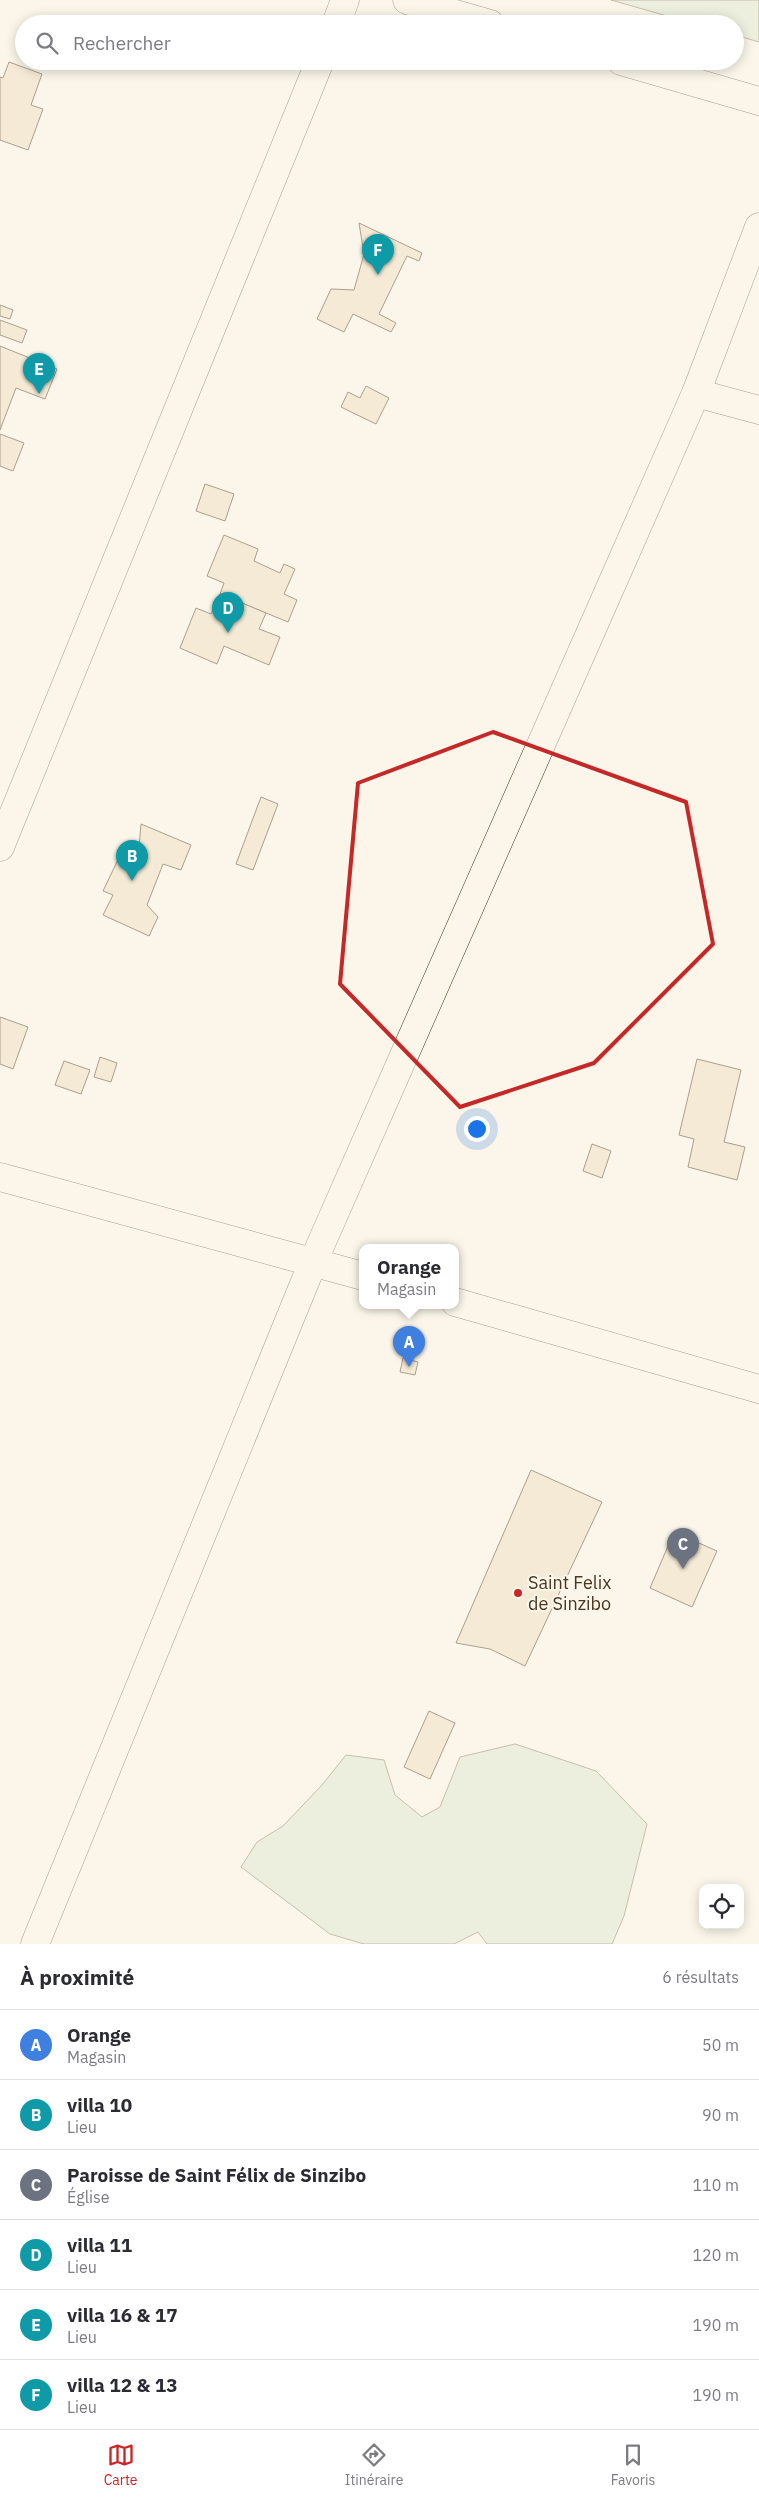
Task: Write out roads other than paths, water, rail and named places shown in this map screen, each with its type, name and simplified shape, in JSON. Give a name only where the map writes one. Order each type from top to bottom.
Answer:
[{"type":"street","points":[[339,15],[345,0]]},
{"type":"street","points":[[407,0],[459,15]]},
{"type":"street","points":[[0,847],[316,70]]},
{"type":"street","points":[[652,70],[759,101]]},
{"type":"street","points":[[35,1944],[314,1262],[696,393],[759,227]]},
{"type":"street","points":[[696,393],[759,410]]},
{"type":"street","points":[[0,1176],[359,1275]]},
{"type":"street","points":[[459,1303],[759,1389]]},
{"type":"place","name":"villa 12 & 13","points":[[378,275]]},
{"type":"place","name":"villa 16 & 17","points":[[39,394]]},
{"type":"place","name":"villa 11","points":[[228,633]]},
{"type":"place","name":"villa 10","points":[[132,881]]},
{"type":"place","name":"Orange","points":[[409,1367]]},
{"type":"place","name":"Paroisse de Saint Félix de Sinzibo","points":[[683,1569]]},
{"type":"place","name":"Saint Felix de Sinzibo","points":[[518,1593]]}]
